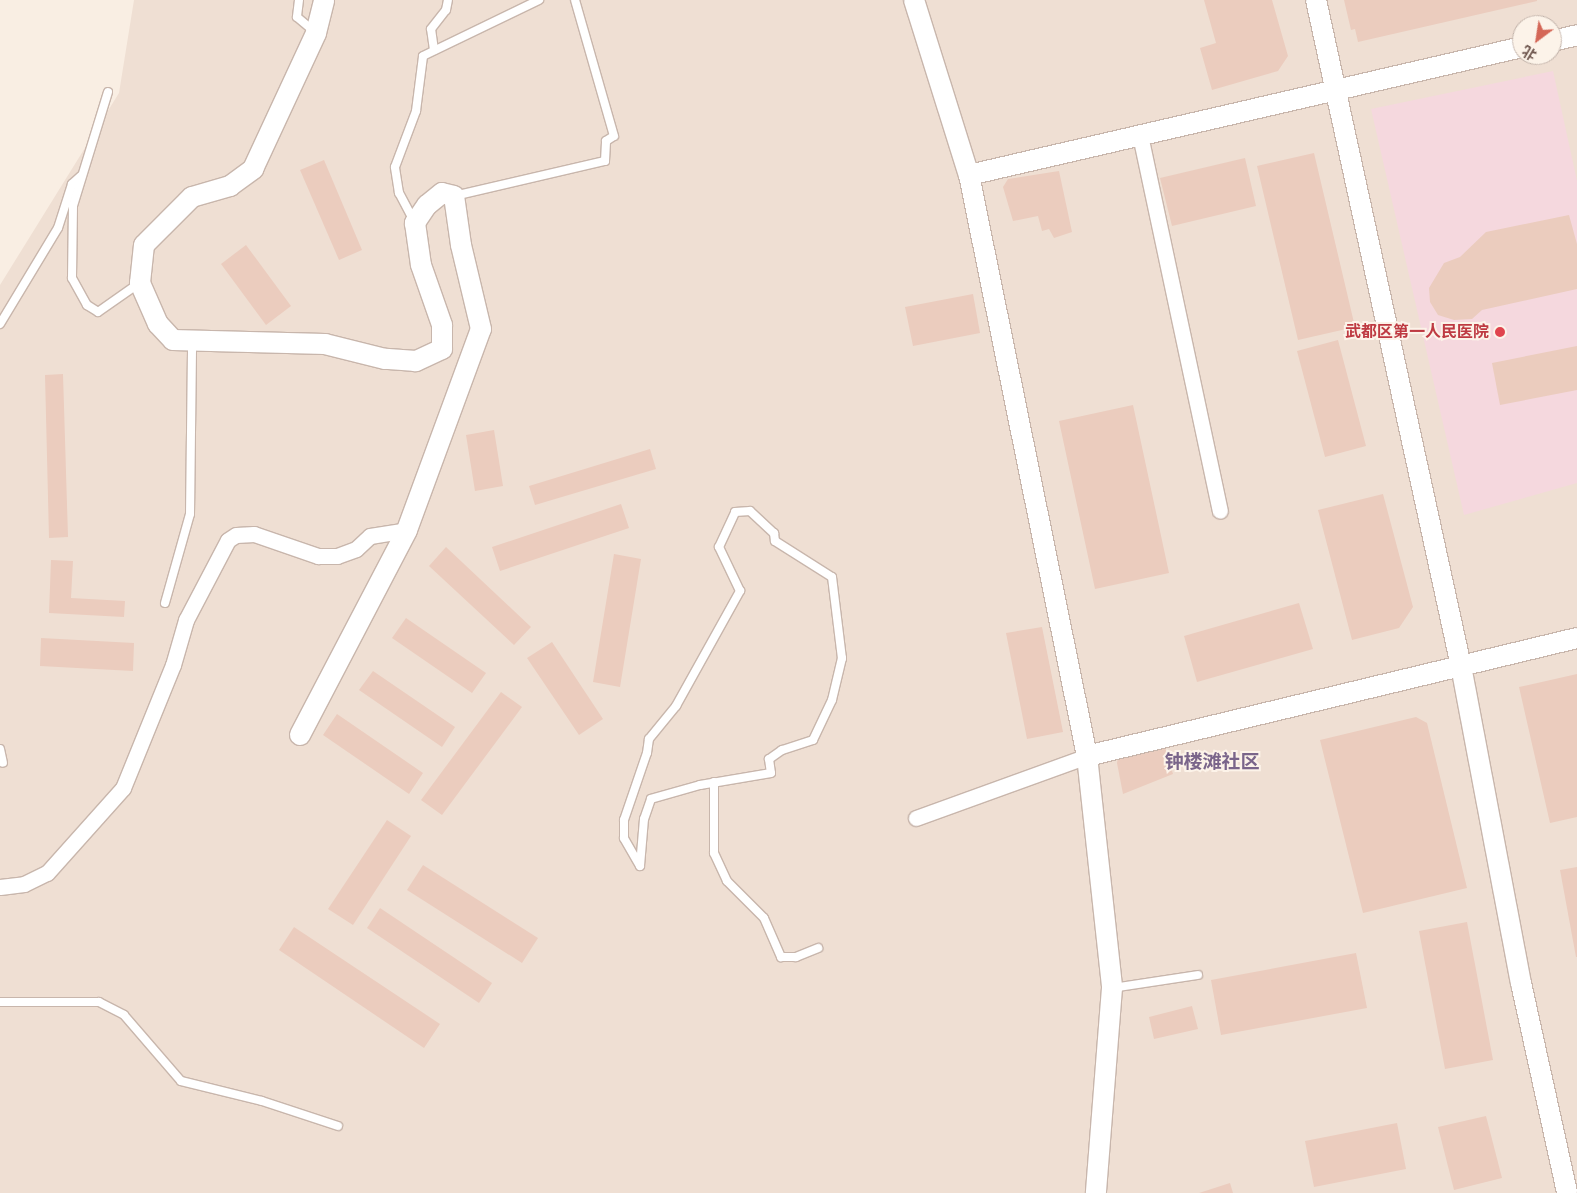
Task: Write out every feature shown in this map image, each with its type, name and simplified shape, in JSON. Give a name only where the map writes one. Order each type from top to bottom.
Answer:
[{"type":"street","points":[[300,735],[407,530],[482,330],[461,245],[454,196],[442,193],[427,205],[415,223],[421,265],[442,325],[442,349],[416,361],[385,359],[325,344],[173,340],[158,324],[140,283],[144,245],[192,197],[230,186],[253,169],[316,33],[324,0]]},
{"type":"street","points":[[914,0],[969,175],[1087,756],[1112,988],[1096,1193]]},
{"type":"street","points":[[1316,0],[1337,89],[1461,666],[1521,983],[1567,1193]]},
{"type":"street","points":[[1562,39],[1577,35]]},
{"type":"street","points":[[969,175],[1512,50]]},
{"type":"street","points":[[1140,135],[1220,511]]},
{"type":"street","points":[[0,887],[24,884],[47,873],[123,788],[173,665],[186,620],[228,540],[236,535],[254,534],[318,556],[337,556],[356,549],[370,536],[407,530]]},
{"type":"street","points":[[916,818],[1087,756],[1577,638]]},
{"type":"lane","points":[[299,0],[297,16],[316,33]]},
{"type":"lane","points":[[434,50],[431,29],[446,10],[448,0]]},
{"type":"lane","points":[[415,223],[399,193],[395,168],[416,111],[423,56],[539,0]]},
{"type":"lane","points":[[454,196],[605,160],[606,141],[614,136],[576,0]]},
{"type":"lane","points":[[108,92],[73,206],[70,239],[72,278],[87,305],[98,312],[140,283]]},
{"type":"lane","points":[[0,324],[58,228],[72,184],[81,176]]},
{"type":"lane","points":[[165,603],[190,514],[192,340]]},
{"type":"lane","points":[[750,511],[774,533],[775,541],[832,577],[842,658],[832,700],[813,740],[782,750],[769,759],[771,773],[714,782],[651,799],[644,819],[640,866],[624,838],[624,820],[647,753],[649,739],[676,706],[740,591],[719,547],[735,512],[750,511]]},
{"type":"lane","points":[[0,749],[3,763]]},
{"type":"lane","points":[[714,782],[714,853],[727,881],[764,918],[781,957],[796,957],[818,948]]},
{"type":"lane","points":[[1112,988],[1198,975]]},
{"type":"lane","points":[[0,1002],[99,1002],[124,1015],[181,1081],[262,1101],[338,1126]]},
{"type":"shaded area","points":[[134,0],[1577,0],[1577,1193],[0,1193],[0,285],[119,93]]},
{"type":"shaded area","name":"武都区第一人民医院","points":[[1553,71],[1577,181],[1577,483],[1464,515],[1371,109]]},
{"type":"building","points":[[1204,0],[1272,0],[1288,56],[1278,71],[1212,90],[1200,48],[1216,43]]},
{"type":"building","points":[[1344,0],[1537,1],[1358,42],[1355,29],[1351,30]]},
{"type":"building","points":[[1314,153],[1355,327],[1298,340],[1257,166]]},
{"type":"building","points":[[1245,158],[1256,206],[1172,226],[1160,178]]},
{"type":"building","points":[[324,160],[362,250],[339,260],[300,170]]},
{"type":"building","points":[[1059,171],[1072,232],[1054,238],[1049,229],[1042,231],[1038,216],[1013,221],[1003,187],[1008,179]]},
{"type":"building","points":[[1569,215],[1577,244],[1577,289],[1482,310],[1472,319],[1454,320],[1438,315],[1430,302],[1429,288],[1444,263],[1460,257],[1486,232]]},
{"type":"building","points":[[246,245],[291,306],[266,325],[221,264]]},
{"type":"building","points":[[973,294],[980,333],[913,346],[905,307]]},
{"type":"building","points":[[1338,340],[1366,446],[1325,457],[1297,351]]},
{"type":"building","points":[[1577,346],[1577,390],[1500,405],[1492,363]]},
{"type":"building","points":[[63,374],[68,537],[49,538],[45,375]]},
{"type":"building","points":[[1133,405],[1169,573],[1095,589],[1059,421]]},
{"type":"building","points":[[494,430],[503,486],[475,491],[466,435]]},
{"type":"building","points":[[650,449],[656,469],[535,505],[529,486]]},
{"type":"building","points":[[1383,494],[1413,607],[1399,628],[1352,640],[1318,510]]},
{"type":"building","points":[[621,504],[629,528],[500,571],[492,547]]},
{"type":"building","points":[[446,547],[531,627],[514,645],[429,566]]},
{"type":"building","points":[[614,554],[641,559],[620,687],[593,682]]},
{"type":"building","points":[[51,560],[73,561],[71,598],[125,601],[124,617],[49,613]]},
{"type":"building","points":[[1299,603],[1313,649],[1197,682],[1184,636]]},
{"type":"building","points":[[406,618],[486,673],[472,693],[392,638]]},
{"type":"building","points":[[1042,627],[1063,732],[1027,739],[1006,633]]},
{"type":"building","points":[[41,638],[134,643],[133,671],[40,666]]},
{"type":"building","points":[[552,642],[603,719],[579,735],[527,658]]},
{"type":"building","points":[[373,671],[455,727],[442,747],[359,690]]},
{"type":"building","points":[[1577,674],[1577,817],[1550,823],[1519,687]]},
{"type":"building","points":[[501,692],[522,707],[442,815],[421,800]]},
{"type":"building","points":[[337,714],[423,773],[409,794],[323,735]]},
{"type":"building","points":[[1416,717],[1427,723],[1467,888],[1363,913],[1320,740]]},
{"type":"building","points":[[1164,744],[1173,774],[1123,794],[1117,763],[1119,753]]},
{"type":"building","points":[[387,820],[411,836],[353,925],[328,909]]},
{"type":"building","points":[[423,865],[538,938],[522,963],[407,890]]},
{"type":"building","points":[[1577,867],[1577,957],[1576,957],[1560,870]]},
{"type":"building","points":[[380,908],[492,983],[479,1003],[367,928]]},
{"type":"building","points":[[1467,922],[1493,1060],[1445,1069],[1419,931]]},
{"type":"building","points":[[294,927],[440,1024],[424,1048],[279,950]]},
{"type":"building","points":[[1356,953],[1367,1008],[1221,1035],[1211,980]]},
{"type":"building","points":[[1192,1006],[1198,1029],[1154,1039],[1149,1017]]},
{"type":"building","points":[[1486,1116],[1502,1178],[1454,1190],[1438,1127]]},
{"type":"building","points":[[1397,1123],[1406,1169],[1314,1187],[1305,1141]]},
{"type":"building","points":[[1230,1183],[1233,1193],[1199,1193]]},
{"type":"place","name":"武都区第一人民医院","points":[[1500,332]]},
{"type":"district","name":"钟楼滩社区","points":[[1212,763]]}]
